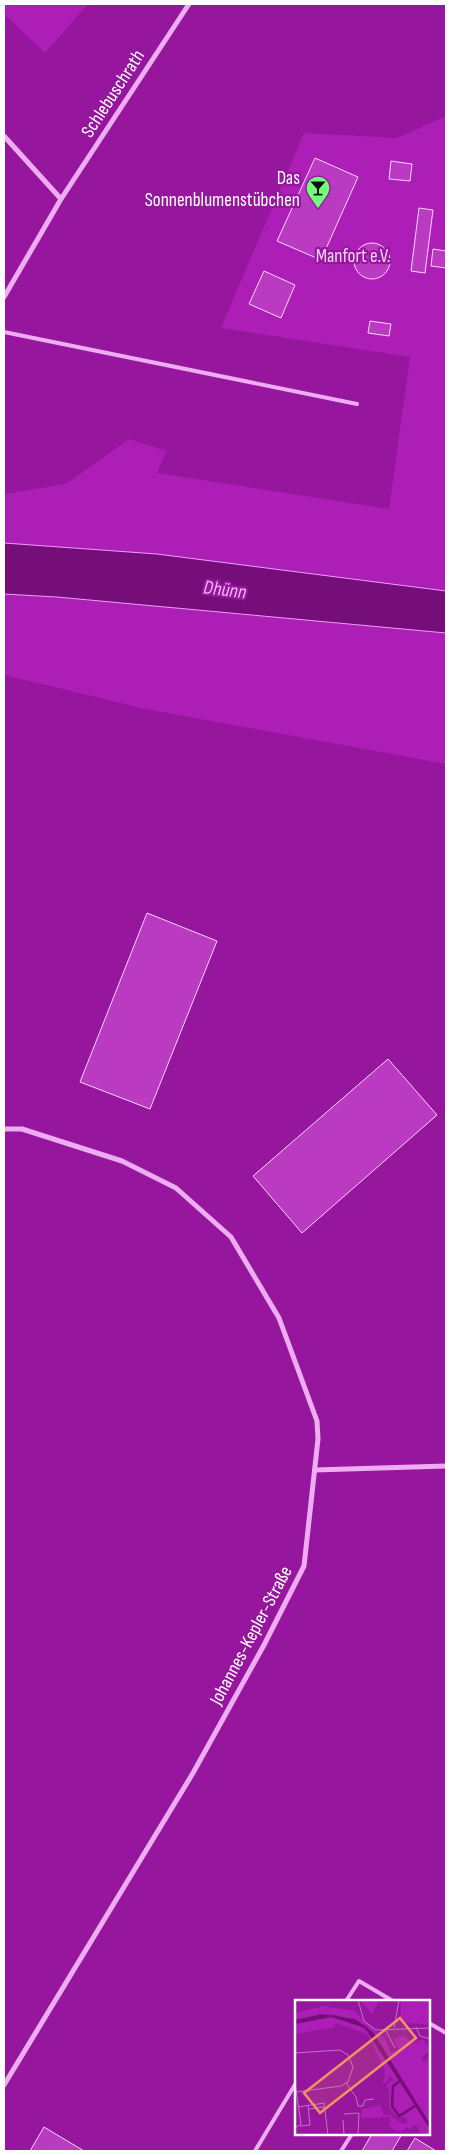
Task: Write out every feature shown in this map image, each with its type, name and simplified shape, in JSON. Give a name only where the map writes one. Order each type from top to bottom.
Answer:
[{"type":"street","name":"Schlebuschrath","points":[[4,297],[61,199],[190,4]]},
{"type":"street","points":[[4,136],[61,199]]},
{"type":"street","name":"Johannes-Kepler-Straße","points":[[4,1129],[22,1129],[122,1161],[176,1188],[231,1237],[279,1318],[317,1421],[315,1470],[304,1566],[264,1645],[193,1773],[4,2084]]},
{"type":"street","points":[[315,1470],[446,1466]]},
{"type":"lane","points":[[4,332],[357,404]]},
{"type":"lane","points":[[347,2000],[359,1980],[391,2000]]},
{"type":"lane","points":[[430,2024],[446,2033]]},
{"type":"lane","points":[[255,2151],[295,2085]]},
{"type":"lane","points":[[341,2151],[351,2135]]},
{"type":"green space","points":[[4,4],[88,4],[45,53],[4,14]]},
{"type":"green space","name":"Manfort e.V.","points":[[446,116],[446,591],[157,554],[4,543],[4,494],[66,484],[129,439],[166,451],[157,473],[389,509],[410,357],[221,328],[304,133],[397,138]]},
{"type":"green space","points":[[4,594],[57,597],[446,633],[446,764],[146,709],[4,675]]},
{"type":"water","name":"Dhünn","points":[[4,543],[157,554],[446,591],[446,633],[57,597],[4,594]]},
{"type":"building","name":"Das Sonnenblumenstübchen","points":[[315,158],[358,177],[321,260],[277,241]]},
{"type":"building","points":[[391,161],[412,164],[410,181],[389,179]]},
{"type":"building","points":[[419,208],[433,210],[425,273],[411,271]]},
{"type":"building","points":[[372,243],[385,248],[390,261],[385,274],[372,279],[359,274],[354,261],[359,248]]},
{"type":"building","points":[[433,249],[446,251],[446,268],[431,266]]},
{"type":"building","points":[[264,271],[295,285],[281,318],[249,304]]},
{"type":"building","points":[[370,321],[391,324],[389,336],[368,333]]},
{"type":"building","points":[[147,913],[217,941],[150,1109],[80,1082]]},
{"type":"building","points":[[388,1059],[437,1115],[302,1233],[253,1176]]},
{"type":"building","points":[[44,2127],[84,2151],[30,2151]]},
{"type":"building","points":[[371,2135],[401,2135],[392,2151],[362,2151]]},
{"type":"building","points":[[415,2138],[436,2151],[407,2151]]},
{"type":"place","name":"Das Sonnenblumenstübchen","points":[[318,209]]}]
